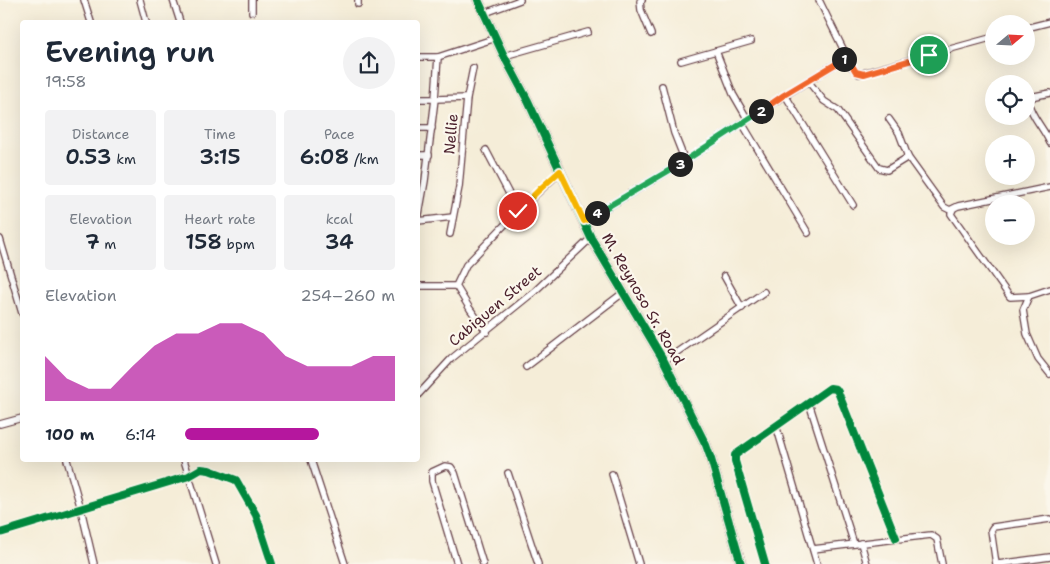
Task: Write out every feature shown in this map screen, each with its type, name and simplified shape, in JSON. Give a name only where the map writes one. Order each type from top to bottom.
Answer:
[{"type":"street","points":[[84,0],[90,20]]},
{"type":"street","points":[[140,0],[145,20]]},
{"type":"street","points":[[174,0],[179,20]]},
{"type":"street","points":[[252,0],[252,12]]},
{"type":"street","name":"M. Reynoso Sr. Road","points":[[478,0],[504,56],[528,101],[591,238],[664,361],[697,427],[711,459],[741,564]]},
{"type":"street","points":[[485,13],[520,0]]},
{"type":"street","points":[[642,0],[640,1],[641,10],[651,34]]},
{"type":"street","points":[[819,0],[856,72],[864,74],[985,40]]},
{"type":"street","points":[[1035,26],[1050,22]]},
{"type":"street","points":[[504,56],[588,32]]},
{"type":"street","points":[[420,57],[438,57],[496,38]]},
{"type":"street","points":[[681,61],[751,40]]},
{"type":"street","points":[[716,51],[745,122],[808,233]]},
{"type":"street","name":"Nellie","points":[[438,57],[436,99],[468,98],[459,187],[450,234]]},
{"type":"street","points":[[584,221],[685,161],[784,95],[847,57]]},
{"type":"street","points":[[468,98],[473,68]]},
{"type":"street","points":[[808,81],[824,101],[838,110],[879,168],[887,170],[908,157]]},
{"type":"street","points":[[662,86],[674,133],[685,161]]},
{"type":"street","points":[[1050,93],[1035,96],[1028,101],[1035,118],[1046,132],[1050,143]]},
{"type":"street","points":[[784,95],[853,205]]},
{"type":"street","points":[[420,99],[436,99],[420,210]]},
{"type":"street","points":[[889,119],[899,133],[908,157],[944,207],[950,210],[958,206],[1050,187]]},
{"type":"street","points":[[420,128],[432,128]]},
{"type":"street","points":[[486,150],[518,211]]},
{"type":"street","points":[[420,155],[428,155]]},
{"type":"street","points":[[456,286],[466,265],[560,171]]},
{"type":"street","points":[[420,181],[425,181]]},
{"type":"street","points":[[953,209],[951,214],[1010,297],[1029,296],[1050,289]]},
{"type":"street","points":[[420,221],[453,217]]},
{"type":"street","name":"Cabiguen Street","points":[[420,393],[451,359],[487,332],[535,291],[591,238]]},
{"type":"street","points":[[0,239],[20,306]]},
{"type":"street","points":[[724,276],[742,308]]},
{"type":"street","points":[[420,286],[456,286]]},
{"type":"street","points":[[456,286],[487,332]]},
{"type":"street","points":[[526,367],[624,292]]},
{"type":"street","points":[[664,361],[764,292]]},
{"type":"street","points":[[1029,296],[1023,310],[1027,334],[1038,360],[1050,374]]},
{"type":"street","points":[[765,564],[734,457],[736,452],[830,388],[836,389],[896,538]]},
{"type":"street","points":[[809,403],[854,544]]},
{"type":"street","points":[[0,424],[20,419]]},
{"type":"street","points":[[776,425],[818,564]]},
{"type":"street","points":[[68,462],[94,564]]},
{"type":"street","points":[[185,462],[216,564]]},
{"type":"street","points":[[312,462],[345,564]]},
{"type":"street","points":[[457,564],[431,474],[444,466],[451,467],[455,473],[483,564]]},
{"type":"street","points":[[0,533],[189,476],[201,469],[236,480],[256,515],[272,564]]},
{"type":"street","points":[[508,473],[538,564]]},
{"type":"street","points":[[612,474],[639,564]]},
{"type":"street","points":[[1050,519],[995,525],[991,530],[997,564],[1050,557]]},
{"type":"street","points":[[813,549],[931,535],[935,537],[938,543],[942,564]]},
{"type":"street","points":[[861,543],[867,564]]},
{"type":"cycle path","points":[[478,0],[504,56],[528,101],[591,238],[664,361],[706,445],[741,564]]},
{"type":"cycle path","points":[[765,564],[735,461],[735,455],[830,388],[836,389],[838,392],[896,538]]},
{"type":"cycle path","points":[[0,533],[189,476],[201,469],[236,480],[256,515],[272,564]]},
{"type":"route","points":[[518,211],[560,171],[584,221],[685,161],[784,95],[847,57],[856,72],[864,74],[929,55]]}]
